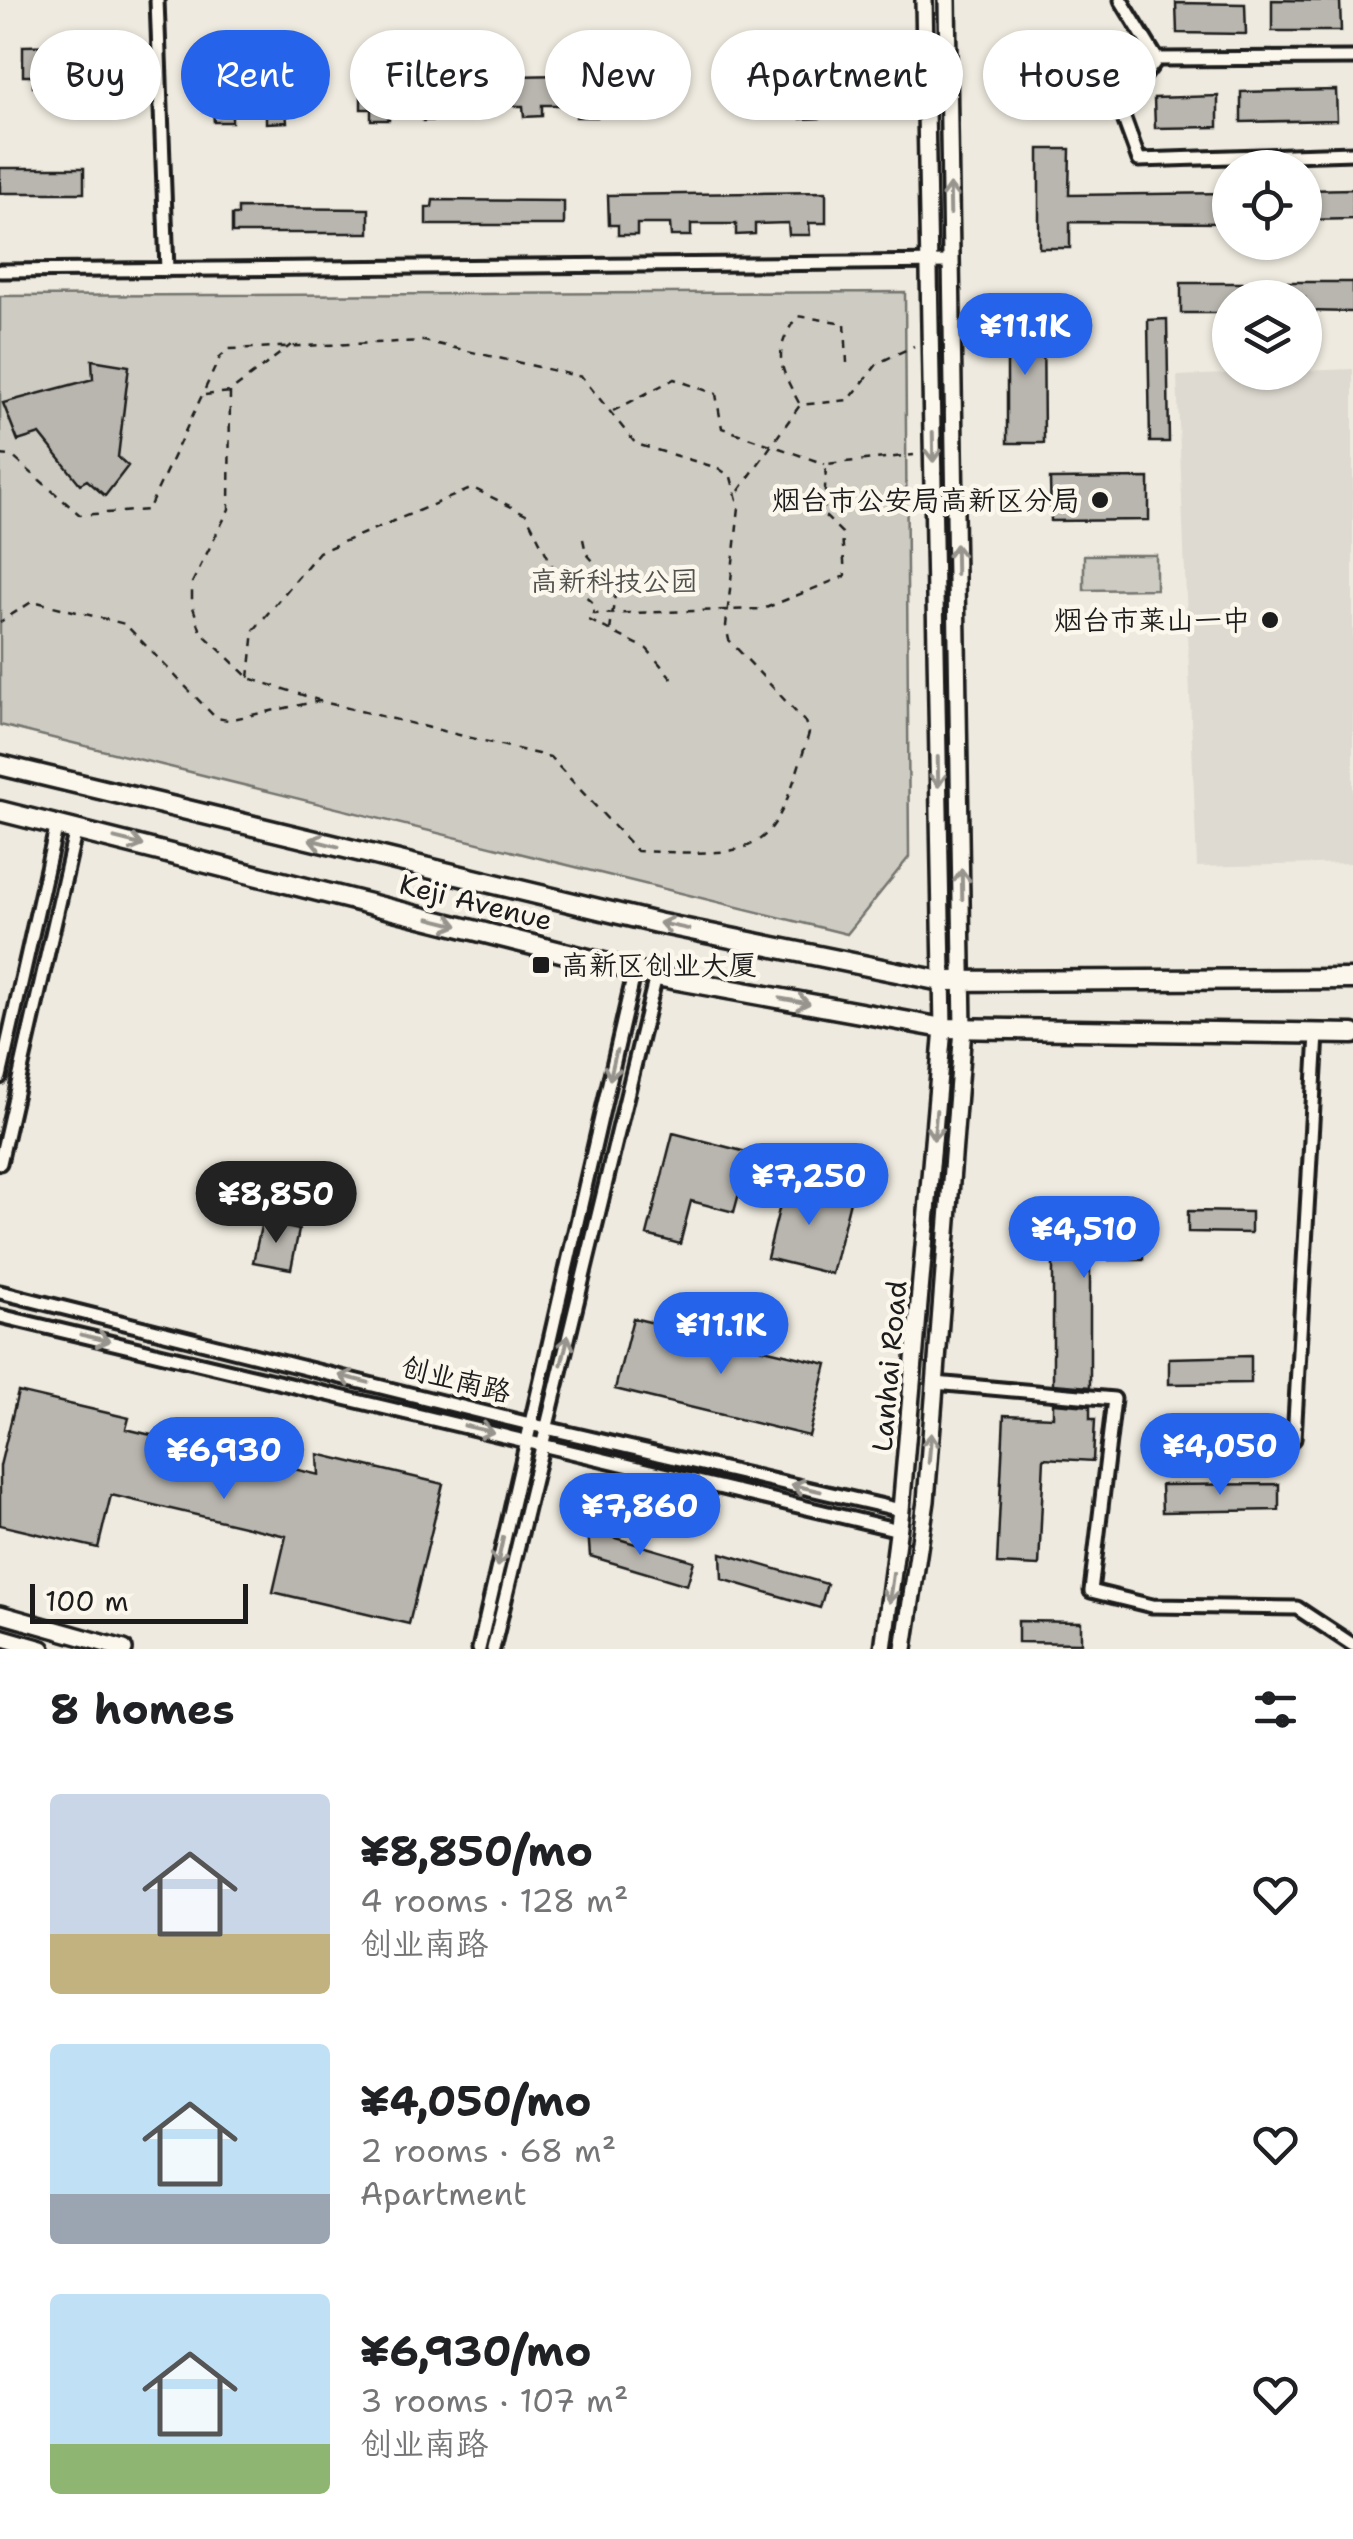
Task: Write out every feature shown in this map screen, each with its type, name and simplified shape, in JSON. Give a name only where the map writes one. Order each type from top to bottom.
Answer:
[{"type":"main road","name":"Keji Avenue","points":[[0,765],[658,923],[941,981],[963,981]]},
{"type":"main road","name":"Keji Avenue","points":[[0,812],[656,976],[964,1029]]},
{"type":"main road","points":[[963,981],[1353,980]]},
{"type":"main road","points":[[964,1029],[1353,1034]]},
{"type":"street","points":[[157,0],[167,270]]},
{"type":"street","name":"Lanhai Road","points":[[883,1649],[901,1510],[943,1028],[924,0]]},
{"type":"street","name":"Lanhai Road","points":[[904,1649],[926,1501],[964,1029],[946,0]]},
{"type":"street","points":[[1122,0],[1157,59]]},
{"type":"street","points":[[1157,59],[1353,58]]},
{"type":"street","points":[[1157,59],[1120,108],[1139,160],[1353,152]]},
{"type":"street","points":[[0,271],[951,262]]},
{"type":"street","points":[[0,1077],[67,826]]},
{"type":"street","points":[[0,1163],[67,826]]},
{"type":"street","points":[[480,1649],[524,1440],[635,970]]},
{"type":"street","points":[[493,1649],[656,976]]},
{"type":"street","points":[[1294,1439],[1317,1034]]},
{"type":"street","name":"创业南路","points":[[0,1292],[546,1428],[901,1510]]},
{"type":"street","name":"创业南路","points":[[0,1316],[899,1530]]},
{"type":"street","points":[[935,1383],[1114,1399],[1091,1591],[1152,1606],[1297,1608],[1353,1645]]},
{"type":"street","points":[[0,1614],[124,1649]]},
{"type":"street","points":[[0,1637],[42,1649]]},
{"type":"path","points":[[800,404],[780,367],[781,340],[797,316],[845,322],[847,363]]},
{"type":"path","points":[[0,456],[12,456],[80,515],[148,510],[220,357],[229,348],[424,340],[582,377],[636,444],[718,468],[731,476],[738,494],[729,640],[805,722],[809,734],[772,832],[744,851],[638,851],[550,757],[319,701],[250,678],[201,632],[192,604],[192,583],[229,510],[230,392]]},
{"type":"path","points":[[202,395],[230,392],[292,344]]},
{"type":"path","points":[[800,404],[849,400],[878,363],[916,346]]},
{"type":"path","points":[[610,413],[674,379],[716,394],[722,428],[826,464],[914,455]]},
{"type":"path","points":[[738,494],[800,404]]},
{"type":"path","points":[[250,678],[254,630],[319,552],[473,488],[526,514],[552,565],[592,602],[594,614],[763,608],[845,576],[842,533],[824,515],[826,464]]},
{"type":"path","points":[[583,539],[586,553],[616,586],[610,631]]},
{"type":"path","points":[[0,622],[33,601],[125,624],[216,718],[228,720],[319,701]]},
{"type":"path","points":[[589,620],[647,649],[675,682]]},
{"type":"shaded area","name":"烟台市莱山一中","points":[[1353,369],[1353,863],[1197,867],[1177,376],[1212,375],[1212,390],[1322,390],[1322,370]]},
{"type":"green space","name":"高新科技公园","points":[[905,292],[909,857],[847,934],[0,725],[0,296]]},
{"type":"green space","points":[[1084,555],[1156,555],[1156,589],[1084,590]]},
{"type":"building","points":[[1272,0],[1340,1],[1341,31],[1272,31]]},
{"type":"building","points":[[1176,3],[1245,4],[1246,34],[1177,33]]},
{"type":"building","points":[[23,46],[30,46],[30,76],[23,76]]},
{"type":"building","points":[[545,75],[542,116],[525,117],[525,76]]},
{"type":"building","points":[[1336,90],[1337,120],[1241,122],[1241,92]]},
{"type":"building","points":[[1218,96],[1218,127],[1155,128],[1156,98]]},
{"type":"building","points":[[1039,149],[1070,149],[1069,195],[1212,193],[1212,223],[1070,222],[1070,248],[1039,248]]},
{"type":"building","points":[[0,168],[84,168],[84,193],[0,193]]},
{"type":"building","points":[[1353,189],[1353,219],[1322,220],[1322,190]]},
{"type":"building","points":[[826,192],[826,223],[809,223],[810,235],[789,235],[788,223],[755,224],[755,234],[736,235],[736,224],[691,224],[691,236],[671,236],[670,224],[637,224],[637,235],[618,235],[618,225],[609,225],[608,195]]},
{"type":"building","points":[[433,200],[564,201],[564,225],[426,225],[426,207],[432,207]]},
{"type":"building","points":[[238,208],[369,209],[369,233],[232,233],[232,215],[238,215]]},
{"type":"building","points":[[1322,282],[1353,282],[1353,312],[1322,311]]},
{"type":"building","points":[[1181,283],[1212,283],[1212,313],[1181,313]]},
{"type":"building","points":[[1007,312],[1043,312],[1044,443],[1007,443]]},
{"type":"building","points":[[1167,319],[1169,442],[1150,442],[1148,320]]},
{"type":"building","points":[[92,360],[129,366],[118,457],[128,466],[105,496],[87,480],[80,484],[40,434],[18,441],[3,403],[93,379]]},
{"type":"building","name":"烟台市公安局高新区分局","points":[[1149,478],[1149,520],[1051,521],[1050,479]]},
{"type":"building","points":[[673,1133],[750,1153],[734,1212],[691,1201],[680,1244],[647,1235]]},
{"type":"building","points":[[786,1181],[851,1197],[832,1274],[767,1258]]},
{"type":"building","points":[[1188,1211],[1251,1212],[1251,1233],[1188,1232]]},
{"type":"building","points":[[1143,1212],[1143,1260],[1090,1260],[1090,1387],[1053,1384],[1053,1213]]},
{"type":"building","points":[[262,1222],[299,1230],[291,1269],[253,1262]]},
{"type":"building","points":[[633,1318],[827,1364],[809,1436],[615,1389]]},
{"type":"building","points":[[1251,1356],[1251,1383],[1169,1384],[1169,1358]]},
{"type":"building","points":[[18,1392],[129,1418],[126,1429],[319,1475],[318,1454],[443,1484],[409,1624],[273,1592],[286,1536],[111,1495],[98,1548],[0,1525],[0,1466]]},
{"type":"building","points":[[1053,1403],[1090,1406],[1090,1419],[1095,1419],[1093,1461],[1044,1458],[1039,1566],[997,1564],[1004,1415],[1053,1417]]},
{"type":"building","points":[[1279,1484],[1279,1510],[1162,1512],[1161,1485]]},
{"type":"building","points":[[588,1530],[694,1561],[687,1585],[590,1556]]},
{"type":"building","points":[[721,1553],[827,1584],[820,1608],[722,1579]]},
{"type":"building","points":[[1018,1621],[1081,1622],[1081,1643],[1018,1642]]},
{"type":"place","name":"烟台市公安局高新区分局","points":[[1100,500]]},
{"type":"place","name":"烟台市莱山一中","points":[[1270,620]]},
{"type":"place","name":"高新区创业大厦","points":[[541,965]]}]
